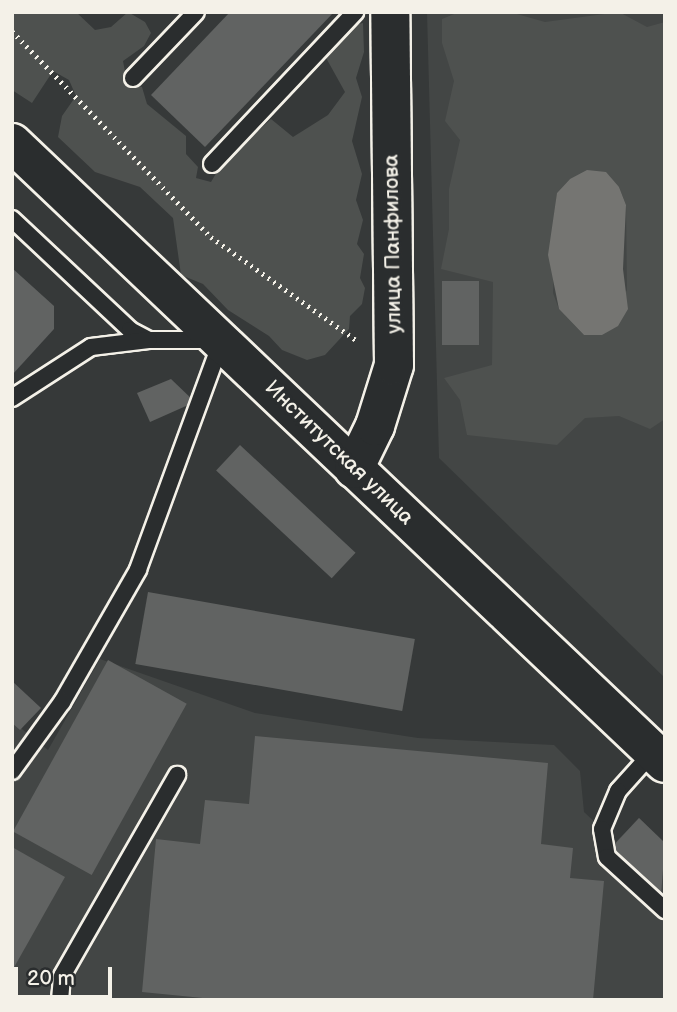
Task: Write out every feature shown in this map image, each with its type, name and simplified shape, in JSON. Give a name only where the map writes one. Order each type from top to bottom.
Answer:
[{"type":"street","name":"улица Панфилова","points":[[354,469],[375,426],[394,365],[390,12]]},
{"type":"street","name":"Институтская улица","points":[[12,143],[659,757]]},
{"type":"lane","points":[[133,78],[196,12]]},
{"type":"lane","points":[[212,164],[355,12]]},
{"type":"lane","points":[[12,219],[119,321],[149,340]]},
{"type":"lane","points":[[12,398],[91,347],[149,340],[222,340],[138,570],[62,702],[12,771]]},
{"type":"lane","points":[[659,757],[618,792],[602,829],[607,857],[665,911]]},
{"type":"lane","points":[[60,1000],[62,976],[177,775]]},
{"type":"path","points":[[12,31],[211,237],[394,365]]},
{"type":"shaded area","points":[[12,12],[76,12],[95,30],[111,27],[128,12],[145,22],[151,33],[144,46],[123,61],[127,82],[142,87],[147,104],[186,136],[186,154],[198,167],[196,178],[211,182],[221,165],[271,119],[293,137],[328,115],[345,92],[325,56],[349,26],[363,23],[364,52],[356,78],[362,97],[352,141],[362,174],[356,200],[363,220],[357,244],[364,254],[360,278],[365,288],[362,304],[350,316],[349,329],[325,355],[307,360],[282,350],[269,336],[228,310],[203,284],[181,275],[173,218],[140,187],[95,172],[58,137],[62,116],[76,96],[69,80],[53,71],[32,103],[12,90]]},
{"type":"shaded area","points":[[427,12],[665,12],[665,678],[439,458]]},
{"type":"shaded area","points":[[459,12],[510,12],[545,22],[619,12],[647,27],[665,22],[665,419],[650,429],[619,416],[585,418],[557,445],[467,435],[460,400],[444,378],[492,365],[493,282],[441,269],[449,229],[449,189],[460,140],[445,121],[454,81],[442,43],[442,19]],"holes":[[[570,179],[619,187],[626,205],[627,290],[602,335],[584,335],[559,309],[553,293],[557,193]]]},
{"type":"shaded area","points":[[587,170],[606,172],[619,187],[626,205],[623,269],[628,309],[618,326],[602,335],[584,335],[559,309],[548,255],[557,193],[570,179]]},
{"type":"shaded area","points":[[100,659],[255,713],[418,738],[554,745],[580,771],[584,812],[616,842],[639,818],[665,843],[665,1000],[12,1000],[12,721],[48,750]]},
{"type":"building","points":[[230,12],[334,12],[205,147],[151,95]]},
{"type":"building","points":[[12,268],[54,306],[54,329],[12,375]]},
{"type":"building","points":[[442,281],[479,281],[479,345],[442,345]]},
{"type":"building","points":[[171,379],[195,402],[150,422],[137,393]]},
{"type":"building","points":[[240,445],[356,553],[332,578],[216,471]]},
{"type":"building","points":[[148,592],[415,639],[402,711],[135,664]]},
{"type":"building","points":[[108,660],[187,704],[92,875],[13,831]]},
{"type":"building","points":[[12,681],[41,708],[20,730],[12,723]]},
{"type":"building","points":[[255,736],[548,763],[541,844],[573,848],[570,878],[604,881],[593,1000],[223,1000],[142,992],[156,839],[200,844],[205,800],[249,804]]},
{"type":"building","points":[[639,818],[665,843],[661,895],[611,848]]},
{"type":"building","points":[[12,847],[65,877],[12,971]]}]
